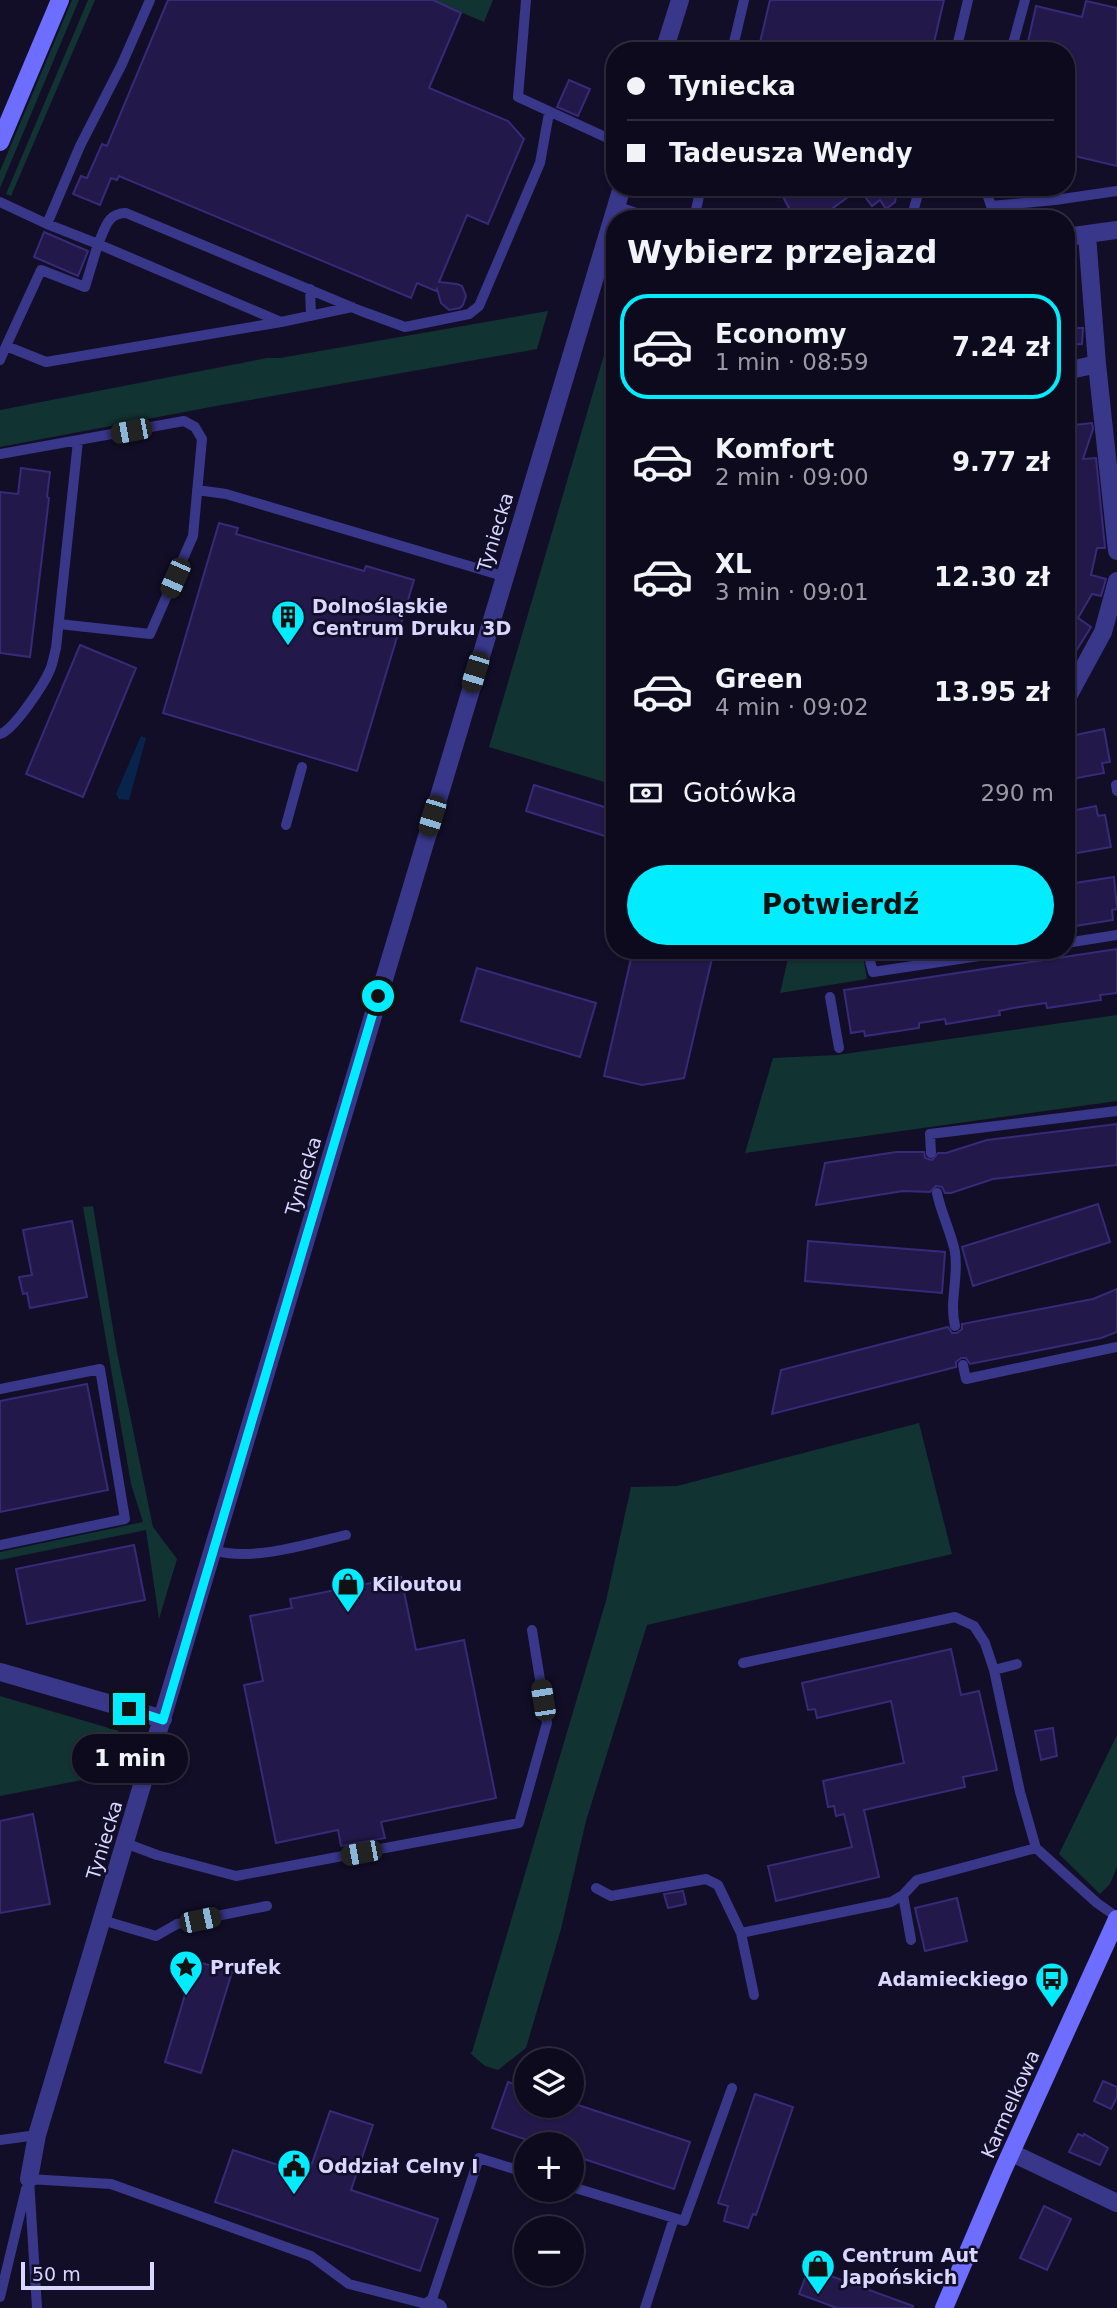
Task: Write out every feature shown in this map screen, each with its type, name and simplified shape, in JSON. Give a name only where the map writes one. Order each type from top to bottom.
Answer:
[{"type":"street","points":[[0,142],[60,0]]},
{"type":"street","points":[[667,42],[680,0]]},
{"type":"street","name":"Tyniecka","points":[[615,210],[619,196]]},
{"type":"street","points":[[1075,236],[1117,230]]},
{"type":"street","points":[[1087,235],[1097,364],[1117,551]]},
{"type":"street","name":"Tyniecka","points":[[29,2179],[37,2135],[606,239]]},
{"type":"street","points":[[1075,369],[1097,364]]},
{"type":"street","points":[[1075,683],[1103,632],[1117,581]]},
{"type":"street","points":[[0,1672],[163,1720]]},
{"type":"street","name":"Karmelkowa","points":[[944,2308],[1117,1918]]},
{"type":"street","points":[[1012,2153],[1117,2203]]},
{"type":"lane","points":[[47,224],[80,146],[122,64],[150,0]]},
{"type":"lane","points":[[526,0],[518,97],[606,138]]},
{"type":"lane","points":[[734,42],[744,0]]},
{"type":"lane","points":[[958,42],[968,0]]},
{"type":"lane","points":[[1013,42],[1025,0]]},
{"type":"lane","points":[[0,360],[41,270],[85,287],[108,219],[116,213],[126,212],[405,327],[468,314],[479,306],[540,163],[549,113]]},
{"type":"lane","points":[[1075,196],[1117,191]]},
{"type":"lane","points":[[987,196],[990,206],[1075,196]]},
{"type":"lane","points":[[0,202],[281,322]]},
{"type":"lane","points":[[616,206],[628,210]]},
{"type":"lane","points":[[310,289],[311,316]]},
{"type":"lane","points":[[6,346],[46,362],[281,322],[352,307]]},
{"type":"lane","points":[[0,454],[49,443],[78,441],[184,421],[195,427],[202,439],[192,536],[150,634],[59,624]]},
{"type":"lane","points":[[0,734],[14,724],[50,670],[59,624],[78,441]]},
{"type":"lane","points":[[197,490],[226,494],[503,576]]},
{"type":"lane","points":[[286,825],[302,767]]},
{"type":"lane","points":[[1075,942],[1117,935]]},
{"type":"lane","points":[[869,959],[873,972],[960,959]]},
{"type":"lane","points":[[830,997],[839,1048]]},
{"type":"lane","points":[[931,1153],[930,1135],[1117,1111]]},
{"type":"lane","points":[[937,1193],[940,1212],[955,1253],[952,1305],[955,1326]]},
{"type":"lane","points":[[963,1365],[966,1379],[1117,1347]]},
{"type":"lane","points":[[0,1389],[100,1369],[125,1519],[0,1545]]},
{"type":"lane","points":[[213,1550],[237,1555],[346,1535]]},
{"type":"lane","points":[[743,1663],[955,1617],[974,1626],[985,1643],[994,1670],[1020,1792],[1036,1848],[1117,1918]]},
{"type":"lane","points":[[125,1843],[236,1876],[519,1823],[547,1723],[532,1630]]},
{"type":"lane","points":[[994,1670],[1017,1664]]},
{"type":"lane","points":[[741,1933],[891,1902],[903,1895],[917,1880],[1036,1848]]},
{"type":"lane","points":[[596,1888],[611,1896],[706,1879],[718,1885],[741,1933],[754,1995]]},
{"type":"lane","points":[[903,1895],[911,1940]]},
{"type":"lane","points":[[102,1920],[156,1936],[177,1924],[267,1906]]},
{"type":"lane","points":[[584,2191],[684,2221],[732,2088]]},
{"type":"lane","points":[[0,2140],[37,2135]]},
{"type":"lane","points":[[29,2179],[111,2184],[311,2256],[349,2284],[433,2307],[479,2158],[514,2169]]},
{"type":"lane","points":[[0,2297],[29,2179]]},
{"type":"lane","points":[[29,2179],[37,2308]]},
{"type":"lane","points":[[645,2308],[674,2218]]},
{"type":"green space","points":[[72,0],[79,0],[0,188],[0,171]]},
{"type":"green space","points":[[88,0],[95,0],[11,196],[6,194]]},
{"type":"green space","points":[[432,0],[493,0],[484,22]]},
{"type":"green space","points":[[548,311],[537,349],[0,447],[0,410],[267,358],[280,358]]},
{"type":"green space","points":[[606,348],[606,783],[489,747]]},
{"type":"green space","points":[[788,959],[864,959],[867,979],[780,993]]},
{"type":"green space","points":[[1117,1015],[1117,1101],[745,1153],[773,1058],[837,1055]]},
{"type":"green space","points":[[93,1206],[116,1347],[153,1527],[177,1559],[159,1619],[146,1530],[0,1560],[0,1552],[143,1522],[131,1484],[83,1207]]},
{"type":"green space","points":[[919,1423],[952,1554],[647,1625],[586,1821],[561,1929],[526,2048],[514,2048],[514,2057],[498,2070],[485,2066],[470,2053],[606,1601],[631,1487],[677,1486]]},
{"type":"green space","points":[[0,1696],[119,1731],[103,1776],[0,1796]]},
{"type":"green space","points":[[1117,1735],[1117,1867],[1110,1884],[1100,1894],[1059,1854]]},
{"type":"water","points":[[141,736],[146,738],[129,800],[119,799],[116,794]]},
{"type":"building","points":[[168,0],[433,0],[461,13],[429,88],[508,121],[524,139],[488,224],[467,215],[439,282],[462,286],[466,296],[460,308],[449,310],[441,303],[437,289],[436,291],[417,283],[411,298],[119,176],[117,180],[111,178],[100,205],[73,194],[81,176],[87,178],[102,144],[107,146]]},
{"type":"building","points":[[770,0],[944,0],[934,42],[760,42]]},
{"type":"building","points":[[1086,1],[1117,8],[1117,166],[1075,156],[1075,42],[1028,42],[1036,6],[1082,17]]},
{"type":"building","points":[[569,80],[590,89],[578,116],[557,107]]},
{"type":"building","points":[[783,196],[849,196],[830,210],[790,210]]},
{"type":"building","points":[[864,196],[896,196],[895,202],[886,209],[880,200],[872,206]]},
{"type":"building","points":[[44,232],[88,251],[78,276],[34,257]]},
{"type":"building","points":[[1075,328],[1083,328],[1082,344],[1075,344]]},
{"type":"building","points":[[1092,423],[1093,429],[1083,459],[1096,458],[1105,548],[1097,548],[1091,575],[1106,579],[1101,596],[1092,594],[1078,618],[1091,627],[1075,653],[1075,425]]},
{"type":"building","points":[[21,468],[50,472],[30,657],[0,653],[0,492],[18,494]]},
{"type":"building","name":"Dolnośląskie Centrum Druku 3D","points":[[219,523],[238,528],[236,534],[364,571],[366,566],[414,580],[357,771],[163,713]]},
{"type":"building","points":[[80,645],[136,668],[83,797],[26,774]]},
{"type":"building","points":[[1104,729],[1110,762],[1102,763],[1104,773],[1075,778],[1075,735]]},
{"type":"building","points":[[534,785],[606,808],[606,836],[526,811]]},
{"type":"building","points":[[1096,806],[1098,816],[1105,815],[1111,847],[1075,853],[1075,810]]},
{"type":"building","points":[[1114,877],[1117,909],[1112,910],[1113,920],[1075,926],[1075,883]]},
{"type":"building","points":[[1117,949],[1117,993],[1100,995],[1101,1000],[1047,1008],[1046,1003],[1013,1008],[999,1011],[1000,1015],[946,1024],[945,1019],[919,1023],[919,1028],[865,1036],[864,1031],[851,1033],[844,990],[1050,959],[1075,959],[1075,955]]},
{"type":"building","points":[[631,959],[712,959],[684,1078],[642,1085],[604,1076]]},
{"type":"building","points":[[477,968],[596,1003],[580,1057],[461,1021]]},
{"type":"building","points":[[1117,1124],[1117,1165],[993,1179],[951,1193],[945,1193],[942,1187],[936,1186],[930,1192],[903,1191],[816,1205],[825,1163],[896,1152],[924,1152],[925,1158],[932,1160],[938,1153],[987,1140]]},
{"type":"building","points":[[1098,1204],[1110,1242],[973,1286],[962,1247]]},
{"type":"building","points":[[72,1221],[87,1297],[30,1308],[27,1293],[23,1294],[19,1277],[32,1275],[23,1230]]},
{"type":"building","points":[[808,1241],[945,1252],[942,1293],[805,1281]]},
{"type":"building","points":[[1117,1289],[1117,1332],[1101,1338],[970,1364],[966,1358],[961,1358],[956,1362],[956,1367],[772,1414],[781,1370],[948,1327],[952,1333],[957,1333],[962,1329],[962,1324],[1093,1299]]},
{"type":"building","points":[[87,1384],[108,1490],[0,1512],[0,1401]]},
{"type":"building","points":[[134,1545],[145,1600],[27,1624],[16,1569]]},
{"type":"building","points":[[401,1577],[416,1650],[464,1640],[496,1798],[381,1822],[385,1838],[341,1846],[338,1830],[276,1843],[244,1685],[263,1681],[250,1616],[292,1608],[290,1599]]},
{"type":"building","points":[[951,1649],[961,1695],[979,1691],[997,1770],[963,1777],[965,1787],[864,1810],[879,1877],[776,1901],[768,1866],[852,1847],[844,1814],[836,1816],[834,1806],[828,1807],[823,1781],[904,1763],[891,1701],[817,1718],[815,1709],[808,1710],[802,1683]]},
{"type":"building","points":[[1053,1728],[1057,1756],[1041,1760],[1035,1731]]},
{"type":"building","points":[[33,1814],[50,1904],[0,1913],[0,1821]]},
{"type":"building","points":[[683,1891],[686,1904],[668,1908],[664,1894]]},
{"type":"building","points":[[957,1898],[967,1941],[925,1951],[915,1908]]},
{"type":"building","points":[[195,1961],[232,1972],[201,2073],[165,2062]]},
{"type":"building","points":[[1103,2081],[1117,2087],[1117,2097],[1111,2109],[1094,2101]]},
{"type":"building","points":[[508,2082],[514,2084],[514,2118],[584,2118],[584,2107],[690,2142],[674,2189],[584,2159],[584,2132],[514,2132],[514,2135],[492,2128]]},
{"type":"building","points":[[755,2094],[793,2107],[756,2215],[753,2214],[748,2228],[724,2221],[728,2206],[718,2203]]},
{"type":"building","name":"Oddział Celny I","points":[[330,2111],[373,2125],[351,2190],[438,2219],[420,2271],[215,2202],[233,2150],[308,2175]]},
{"type":"building","points":[[1078,2134],[1084,2134],[1108,2148],[1100,2165],[1069,2152]]},
{"type":"building","points":[[1044,2206],[1071,2219],[1047,2270],[1020,2258]]},
{"type":"building","points":[[809,2268],[913,2308],[837,2308],[799,2294]]},
{"type":"place","name":"Dolnośląskie Centrum Druku 3D","points":[[288,647]]},
{"type":"place","name":"Kiloutou","points":[[348,1614]]},
{"type":"place","name":"Prufek","points":[[186,1997]]},
{"type":"place","name":"Adamieckiego","points":[[1052,2009]]},
{"type":"place","name":"Oddział Celny I","points":[[294,2196]]},
{"type":"place","name":"Centrum Aut Japońskich","points":[[818,2296]]},
{"type":"route","points":[[129,1709],[163,1720],[378,996]]}]
